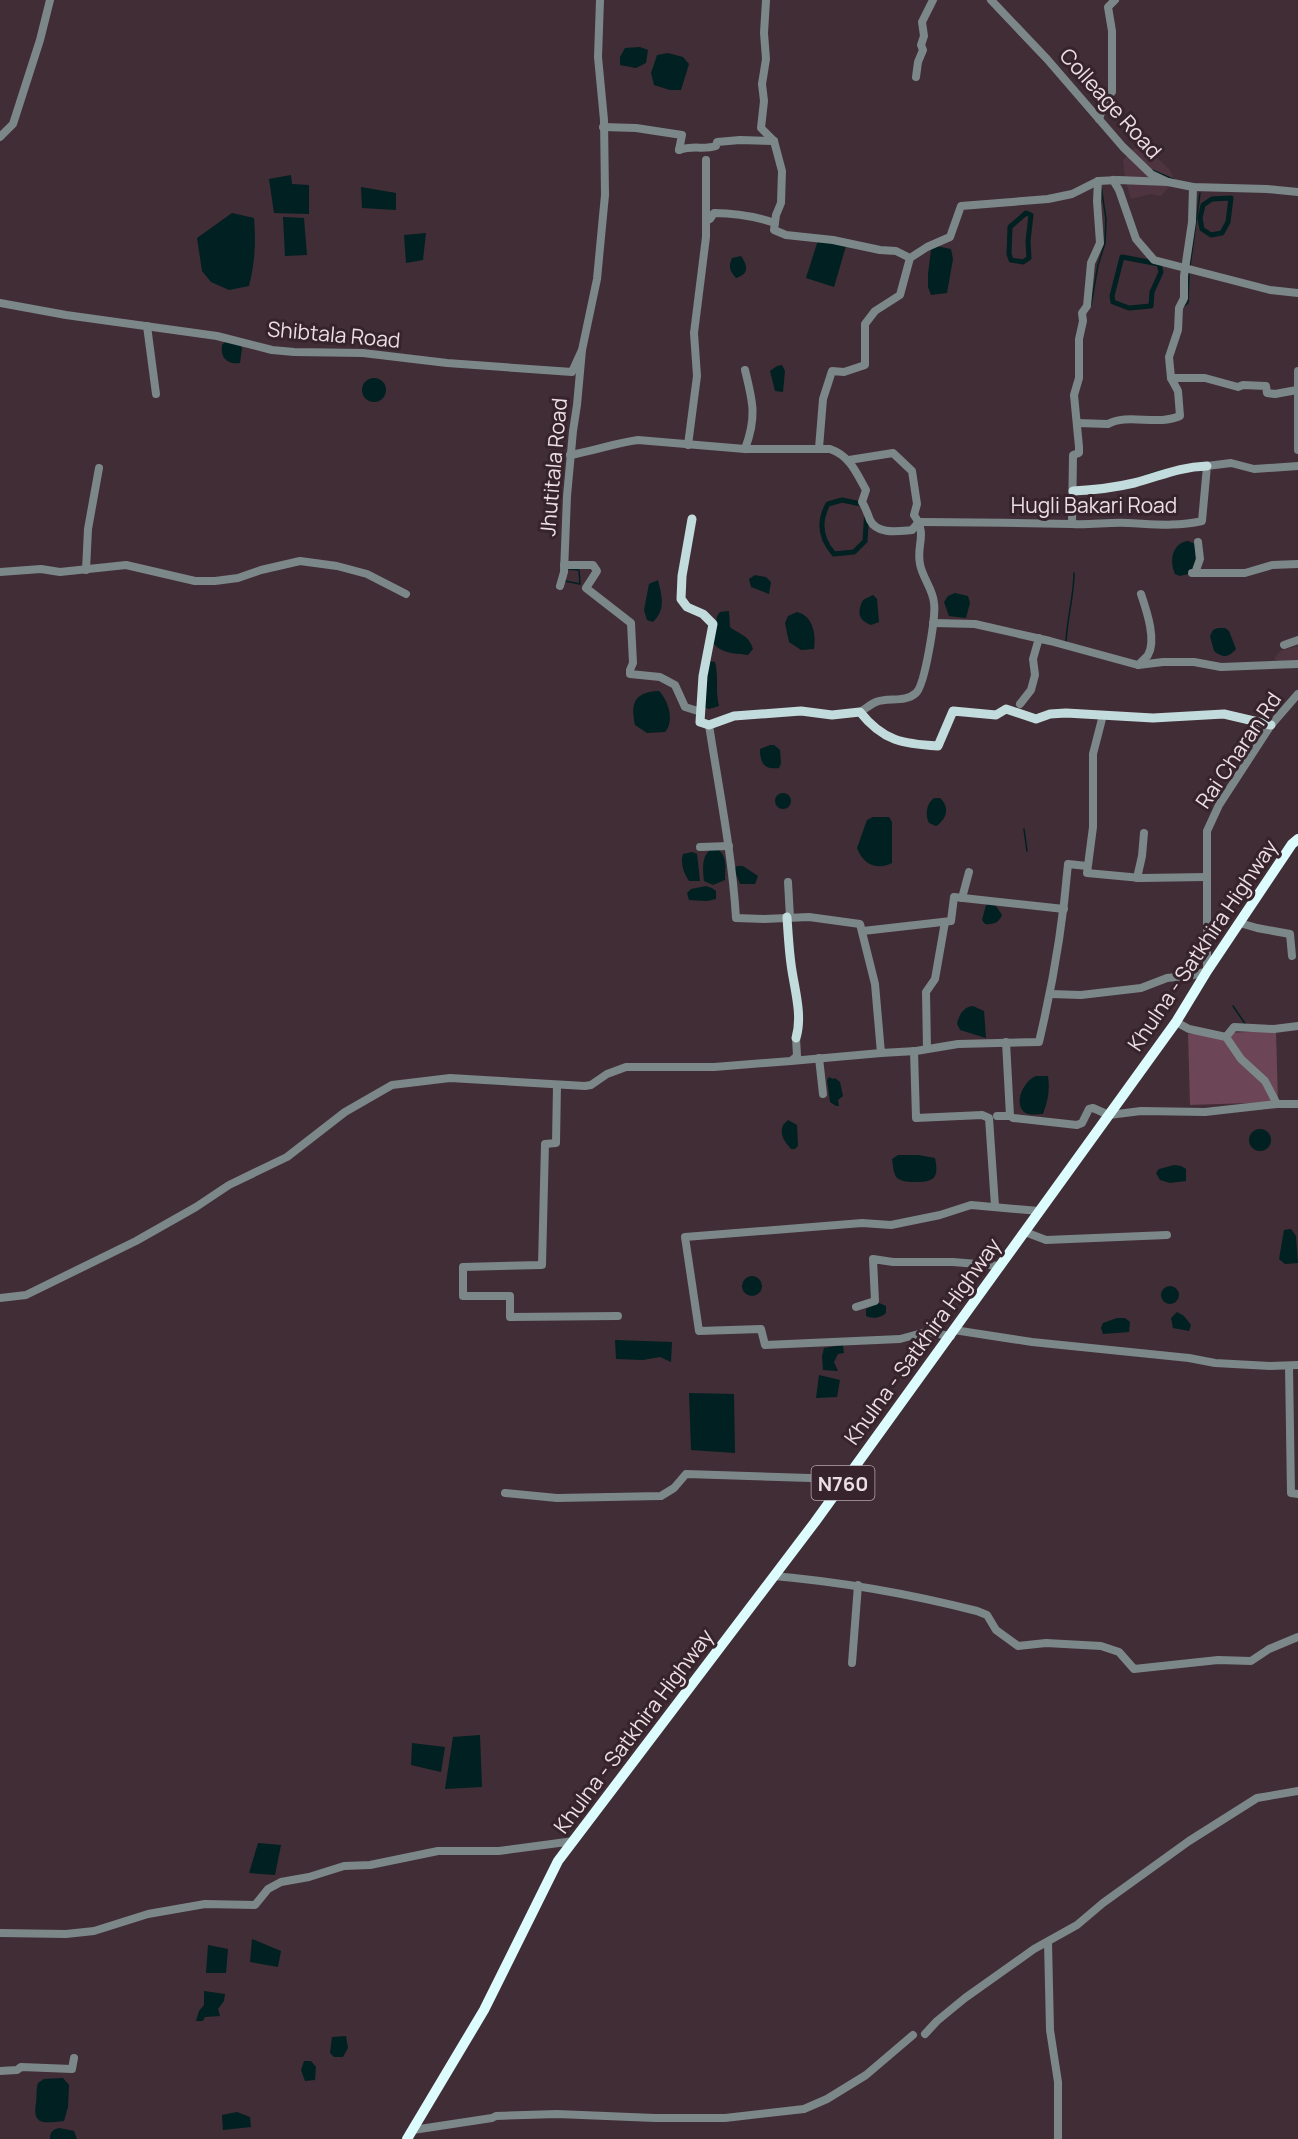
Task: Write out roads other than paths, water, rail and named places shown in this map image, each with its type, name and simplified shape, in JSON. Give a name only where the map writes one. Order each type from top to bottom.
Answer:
[{"type":"highway","name":"Khulna - Satkhira Highway","points":[[410,2134],[484,2010],[558,1861],[774,1576],[952,1333],[1176,1022],[1207,971],[1292,844],[1298,839]]},
{"type":"main road","points":[[1073,491],[1089,492],[1137,483],[1187,466],[1207,466]]},
{"type":"main road","points":[[692,519],[682,576],[681,599],[687,607],[703,614],[713,624],[706,654],[700,722],[709,725],[734,716],[801,711],[832,715],[860,712],[879,733],[893,740],[915,745],[938,746],[953,711],[996,715],[1006,709],[1036,719],[1050,714],[1066,713],[1153,718],[1224,714],[1271,725]]},
{"type":"main road","points":[[788,917],[791,967],[797,999],[798,1032],[796,1038]]},
{"type":"street","points":[[0,137],[13,124],[40,40],[50,0]]},
{"type":"street","name":"Jhutitala Road","points":[[560,586],[564,564],[570,455],[582,350],[597,279],[605,195],[598,57],[600,0]]},
{"type":"street","points":[[766,0],[764,33],[766,59],[762,84],[764,101],[761,128],[774,141],[782,171],[782,204],[778,208],[774,230],[786,235],[833,240],[896,251],[910,258]]},
{"type":"street","points":[[916,77],[918,62],[923,50],[921,45],[924,36],[922,22],[933,0]]},
{"type":"street","name":"Colleage Road","points":[[991,0],[1151,174],[1168,182],[1193,187],[1298,192]]},
{"type":"street","points":[[1099,119],[1106,98],[1112,92],[1112,31],[1108,7],[1115,0]]},
{"type":"street","points":[[603,127],[636,128],[682,135],[680,150],[687,147],[712,148],[717,142],[774,141]]},
{"type":"street","points":[[688,445],[697,376],[694,333],[706,220],[706,160]]},
{"type":"street","points":[[1113,180],[1119,190],[1136,239],[1154,260],[1270,290],[1298,293]]},
{"type":"street","points":[[819,448],[823,399],[832,371],[844,372],[865,365],[866,324],[875,311],[900,295],[910,258],[927,247],[950,237],[961,206],[1048,199],[1072,194],[1098,181],[1168,182]]},
{"type":"street","points":[[1072,524],[1073,455],[1078,453],[1079,447],[1074,394],[1079,378],[1082,313],[1087,306],[1091,263],[1100,243],[1098,181]]},
{"type":"street","points":[[1077,423],[1108,424],[1146,418],[1155,421],[1180,416],[1178,390],[1171,378],[1169,357],[1178,330],[1179,308],[1184,298],[1185,268],[1192,222],[1193,187]]},
{"type":"street","points":[[706,220],[710,219],[714,213],[731,213],[754,216],[775,223]]},
{"type":"street","name":"Shibtala Road","points":[[0,303],[66,315],[217,336],[272,350],[294,352],[363,353],[447,363],[572,372],[582,350]]},
{"type":"street","points":[[147,326],[156,394]]},
{"type":"street","points":[[745,370],[753,409],[753,429],[745,449]]},
{"type":"street","points":[[1298,371],[1298,450]]},
{"type":"street","points":[[1171,378],[1205,378],[1238,387],[1243,385],[1266,386],[1267,393],[1275,394],[1297,390]]},
{"type":"street","points":[[570,455],[620,442],[638,440],[745,449],[819,448],[839,452],[849,460],[893,453],[912,471],[917,504],[914,514],[919,522],[922,536],[920,563],[934,603],[934,618],[923,680],[916,693],[897,700],[877,701],[860,712]]},
{"type":"street","name":"Hugli Bakari Road","points":[[849,460],[866,490],[862,502],[871,523],[878,528],[894,531],[912,530],[919,522],[1126,523],[1163,526],[1202,521],[1207,466]]},
{"type":"street","points":[[1207,466],[1231,463],[1254,469],[1298,466]]},
{"type":"street","points":[[86,570],[88,529],[99,468]]},
{"type":"street","points":[[1198,542],[1200,559],[1193,573],[1245,573],[1272,566],[1298,564]]},
{"type":"street","points":[[0,572],[41,569],[60,572],[126,565],[195,581],[215,581],[238,578],[300,561],[337,566],[367,574],[406,594]]},
{"type":"street","points":[[564,564],[593,565],[597,571],[586,588],[631,623],[633,663],[630,674],[660,677],[675,685],[685,707],[701,712]]},
{"type":"street","points":[[1138,665],[1150,653],[1150,625],[1141,594]]},
{"type":"street","points":[[934,618],[945,614]]},
{"type":"street","points":[[934,618],[1039,638],[1138,665],[1184,662],[1221,667],[1298,664]]},
{"type":"street","points":[[1020,704],[1031,690],[1035,675],[1033,658],[1039,638]]},
{"type":"street","points":[[1284,645],[1298,640]]},
{"type":"street","name":"Rai Charan Rd","points":[[1207,971],[1208,831],[1219,805],[1271,725],[1298,694]]},
{"type":"street","points":[[1103,715],[1093,754],[1093,827],[1087,873],[1137,878],[1207,877]]},
{"type":"street","points":[[709,725],[729,846],[736,918],[809,917],[860,924],[874,984],[881,1053]]},
{"type":"street","points":[[1137,878],[1142,856],[1143,833]]},
{"type":"street","points":[[700,847],[729,846]]},
{"type":"street","points":[[0,1298],[26,1295],[136,1241],[196,1208],[229,1185],[287,1156],[345,1112],[392,1085],[450,1078],[591,1085],[608,1074],[626,1067],[653,1063],[714,1067],[914,1051],[958,1044],[1039,1042],[1050,994],[1064,909],[1068,864],[1087,866]]},
{"type":"street","points":[[962,898],[969,872]]},
{"type":"street","points":[[788,882],[788,917]]},
{"type":"street","points":[[863,931],[951,921],[954,897],[1064,909]]},
{"type":"street","points":[[927,1048],[926,992],[935,979],[945,922]]},
{"type":"street","points":[[1240,923],[1290,934],[1292,956]]},
{"type":"street","points":[[1050,994],[1082,995],[1141,988],[1167,978],[1207,971]]},
{"type":"street","points":[[1176,1022],[1189,1029],[1226,1037],[1240,1059],[1265,1081],[1277,1104]]},
{"type":"street","points":[[1226,1037],[1234,1027],[1274,1029],[1298,1026]]},
{"type":"street","points":[[792,1061],[797,1056],[796,1038]]},
{"type":"street","points":[[1006,1042],[1010,1116]]},
{"type":"street","points":[[914,1051],[916,1118],[982,1115],[989,1118],[995,1206]]},
{"type":"street","points":[[819,1058],[823,1094]]},
{"type":"street","points":[[557,1085],[556,1143],[545,1144],[542,1265],[463,1267],[463,1296],[510,1296],[510,1317],[618,1316]]},
{"type":"street","points":[[997,1116],[1077,1125],[1082,1124],[1089,1109],[1093,1108],[1109,1115],[1141,1111],[1205,1112],[1298,1104]]},
{"type":"street","points":[[1039,1211],[971,1205],[940,1215],[891,1225],[862,1223],[685,1237],[699,1331],[761,1329],[765,1345],[900,1339],[926,1332],[952,1333],[1189,1358],[1215,1364],[1298,1365]]},
{"type":"street","points":[[1025,1232],[1046,1240],[1167,1235]]},
{"type":"street","points":[[856,1307],[875,1302],[873,1258],[893,1262],[953,1262],[1000,1266]]},
{"type":"street","points":[[1288,1366],[1291,1493],[1298,1494]]},
{"type":"street","points":[[505,1493],[557,1498],[661,1496],[674,1488],[686,1474],[810,1478],[844,1482]]},
{"type":"street","points":[[774,1576],[858,1585],[977,1611],[987,1615],[996,1630],[1018,1646],[1046,1643],[1101,1646],[1119,1652],[1134,1669],[1218,1660],[1247,1662],[1298,1637]]},
{"type":"street","points":[[852,1663],[858,1585]]},
{"type":"street","points":[[925,2034],[964,1998],[1077,1925],[1103,1903],[1189,1841],[1257,1798],[1298,1791]]},
{"type":"street","points":[[0,1933],[66,1934],[94,1931],[148,1914],[206,1904],[255,1905],[268,1889],[281,1882],[309,1877],[344,1866],[370,1865],[438,1851],[499,1851],[574,1841]]},
{"type":"street","points":[[1048,1942],[1050,2030],[1058,2082],[1058,2139]]},
{"type":"street","points":[[410,2134],[496,2116],[524,2114],[725,2118],[804,2109],[827,2099],[866,2075],[912,2035]]},
{"type":"street","points":[[0,2071],[17,2070],[21,2067],[72,2069],[74,2058]]},
{"type":"water","points":[[640,47],[648,50],[646,63],[636,68],[620,65],[620,57],[625,48]]},
{"type":"water","points":[[668,53],[683,57],[689,64],[681,90],[670,90],[654,85],[651,73],[657,55]]},
{"type":"water","points":[[291,175],[292,184],[309,185],[309,214],[274,213],[269,179]]},
{"type":"water","points":[[361,187],[396,193],[396,210],[362,208]]},
{"type":"water","points":[[232,213],[254,218],[255,244],[249,286],[229,290],[211,282],[202,271],[197,238]]},
{"type":"water","points":[[283,217],[304,218],[307,255],[285,256]]},
{"type":"water","points":[[426,233],[423,260],[406,263],[404,235]]},
{"type":"water","points":[[819,237],[846,246],[834,287],[806,278]]},
{"type":"water","points":[[936,246],[951,249],[953,259],[947,293],[931,295],[928,287],[928,274],[931,250]]},
{"type":"water","points":[[741,256],[746,269],[736,278],[731,271],[730,264],[732,258]]},
{"type":"water","points":[[225,342],[239,344],[242,348],[240,363],[231,363],[225,359],[222,345]]},
{"type":"water","points":[[782,365],[785,371],[783,392],[775,391],[770,371]]},
{"type":"water","points":[[374,378],[383,381],[386,390],[383,399],[374,402],[365,399],[362,390],[365,381]]},
{"type":"water","points":[[1188,541],[1195,544],[1196,564],[1192,573],[1180,576],[1175,574],[1173,569],[1173,553],[1178,545]]},
{"type":"water","points":[[755,575],[766,577],[771,582],[769,594],[751,587],[749,579]]},
{"type":"water","points":[[658,580],[662,597],[661,607],[653,622],[647,620],[644,610],[649,584]]},
{"type":"water","points":[[955,593],[968,596],[970,603],[966,618],[949,616],[944,602],[948,596]]},
{"type":"water","points":[[873,595],[877,599],[879,622],[871,625],[863,621],[859,612],[863,600]]},
{"type":"water","points":[[729,611],[730,627],[747,638],[751,644],[753,649],[748,655],[724,651],[713,643],[717,616],[720,612]]},
{"type":"water","points":[[797,612],[807,617],[812,626],[814,649],[801,650],[789,642],[785,623],[788,616]]},
{"type":"water","points":[[1225,628],[1229,631],[1236,649],[1228,655],[1223,656],[1214,651],[1210,636],[1213,630]]},
{"type":"water","points":[[710,661],[715,662],[719,706],[709,709],[703,707],[701,695]]},
{"type":"water","points":[[659,691],[667,705],[670,722],[665,732],[647,733],[635,725],[634,704],[640,696]]},
{"type":"water","points":[[770,745],[780,750],[779,768],[766,767],[762,762],[760,749]]},
{"type":"water","points":[[780,793],[786,793],[791,801],[789,807],[780,809],[775,804],[775,798]]},
{"type":"water","points":[[934,798],[940,798],[946,809],[945,816],[936,826],[929,823],[927,817],[929,803]]},
{"type":"water","points":[[873,817],[889,817],[892,822],[892,863],[875,866],[866,862],[857,848],[867,820]]},
{"type":"water","points":[[711,849],[718,849],[725,863],[725,880],[713,885],[704,881],[703,872],[704,859]]},
{"type":"water","points":[[692,852],[697,854],[700,881],[689,881],[683,868],[683,854]]},
{"type":"water","points":[[737,866],[743,866],[758,876],[755,884],[740,884],[734,869]]},
{"type":"water","points":[[706,886],[716,891],[716,899],[689,900],[687,893],[691,889]]},
{"type":"water","points":[[986,905],[996,906],[1002,915],[995,923],[985,924],[982,920]]},
{"type":"water","points":[[973,1006],[984,1011],[986,1038],[960,1030],[957,1024],[962,1012]]},
{"type":"water","points":[[1036,1076],[1048,1076],[1047,1100],[1043,1114],[1028,1114],[1021,1108],[1020,1097],[1024,1087]]},
{"type":"water","points":[[829,1077],[840,1082],[843,1096],[838,1100],[839,1106],[830,1102],[827,1080]]},
{"type":"water","points":[[788,1120],[797,1125],[798,1146],[795,1149],[791,1149],[782,1135],[783,1125]]},
{"type":"water","points":[[1260,1129],[1268,1132],[1271,1140],[1268,1148],[1260,1151],[1252,1148],[1249,1140],[1252,1132]]},
{"type":"water","points":[[898,1155],[935,1158],[936,1174],[928,1181],[922,1182],[909,1182],[897,1178],[892,1159]]},
{"type":"water","points":[[1174,1165],[1186,1169],[1186,1181],[1170,1183],[1160,1180],[1156,1173],[1159,1169]]},
{"type":"water","points":[[1291,1229],[1296,1236],[1298,1263],[1285,1264],[1279,1259],[1284,1230]]},
{"type":"water","points":[[752,1276],[759,1279],[762,1286],[759,1293],[752,1296],[745,1293],[742,1286],[745,1279]]},
{"type":"water","points":[[1166,1286],[1174,1286],[1179,1291],[1177,1302],[1166,1304],[1161,1299],[1161,1291]]},
{"type":"water","points":[[879,1303],[886,1306],[886,1313],[876,1318],[866,1316],[866,1309]]},
{"type":"water","points":[[1177,1312],[1184,1316],[1191,1325],[1189,1331],[1173,1328],[1171,1318]]},
{"type":"water","points":[[1125,1318],[1130,1322],[1129,1332],[1103,1334],[1101,1328],[1103,1323]]},
{"type":"water","points":[[615,1340],[672,1342],[671,1362],[660,1357],[643,1360],[616,1359]]},
{"type":"water","points":[[843,1345],[844,1353],[838,1354],[834,1362],[838,1371],[823,1370],[824,1348]]},
{"type":"water","points":[[819,1375],[840,1380],[837,1397],[816,1398]]},
{"type":"water","points":[[689,1393],[734,1394],[735,1453],[691,1450]]},
{"type":"water","points":[[480,1735],[482,1787],[445,1789],[453,1737]]},
{"type":"water","points":[[412,1743],[445,1747],[441,1772],[411,1765]]},
{"type":"water","points":[[258,1843],[281,1845],[275,1875],[249,1873]]},
{"type":"water","points":[[252,1939],[281,1951],[278,1967],[250,1962]]},
{"type":"water","points":[[208,1945],[228,1949],[226,1973],[206,1973]]},
{"type":"water","points":[[204,1991],[225,1994],[224,2001],[218,2009],[220,2016],[205,2017],[203,2021],[196,2021],[204,2005]]},
{"type":"water","points":[[346,2036],[348,2048],[343,2057],[334,2057],[330,2053],[332,2037]]},
{"type":"water","points":[[304,2061],[311,2061],[316,2067],[315,2080],[305,2081],[301,2070]]},
{"type":"water","points":[[63,2078],[69,2085],[68,2107],[64,2121],[41,2121],[36,2116],[35,2110],[38,2083],[44,2079]]},
{"type":"water","points":[[237,2112],[250,2117],[251,2127],[223,2130],[222,2115]]},
{"type":"water","points":[[59,2128],[74,2131],[77,2139],[50,2139],[52,2132]]},
{"type":"waterway","points":[[1152,170],[1175,180]]},
{"type":"waterway","points":[[1091,305],[1098,265],[1105,243],[1106,219],[1101,186]]},
{"type":"waterway","points":[[1190,266],[1200,193]]},
{"type":"waterway","points":[[1231,198],[1228,222],[1222,233],[1211,235],[1202,229],[1200,218],[1203,205],[1212,199],[1231,198]]},
{"type":"waterway","points":[[1026,213],[1031,215],[1029,258],[1023,262],[1011,260],[1009,254],[1010,227],[1026,213]]},
{"type":"waterway","points":[[1122,257],[1159,264],[1161,272],[1152,292],[1151,306],[1129,308],[1113,302],[1112,296],[1122,257]]},
{"type":"waterway","points":[[1184,306],[1188,303],[1189,274]]},
{"type":"waterway","points":[[1147,475],[1163,470]]},
{"type":"waterway","points":[[842,500],[861,504],[867,509],[865,541],[854,552],[834,554],[823,536],[823,517],[828,504],[842,500]]},
{"type":"waterway","points":[[565,581],[580,584],[579,570],[568,569]]},
{"type":"waterway","points":[[1066,642],[1074,573]]},
{"type":"waterway","points":[[1024,829],[1027,851]]},
{"type":"waterway","points":[[1233,1006],[1246,1025]]}]
